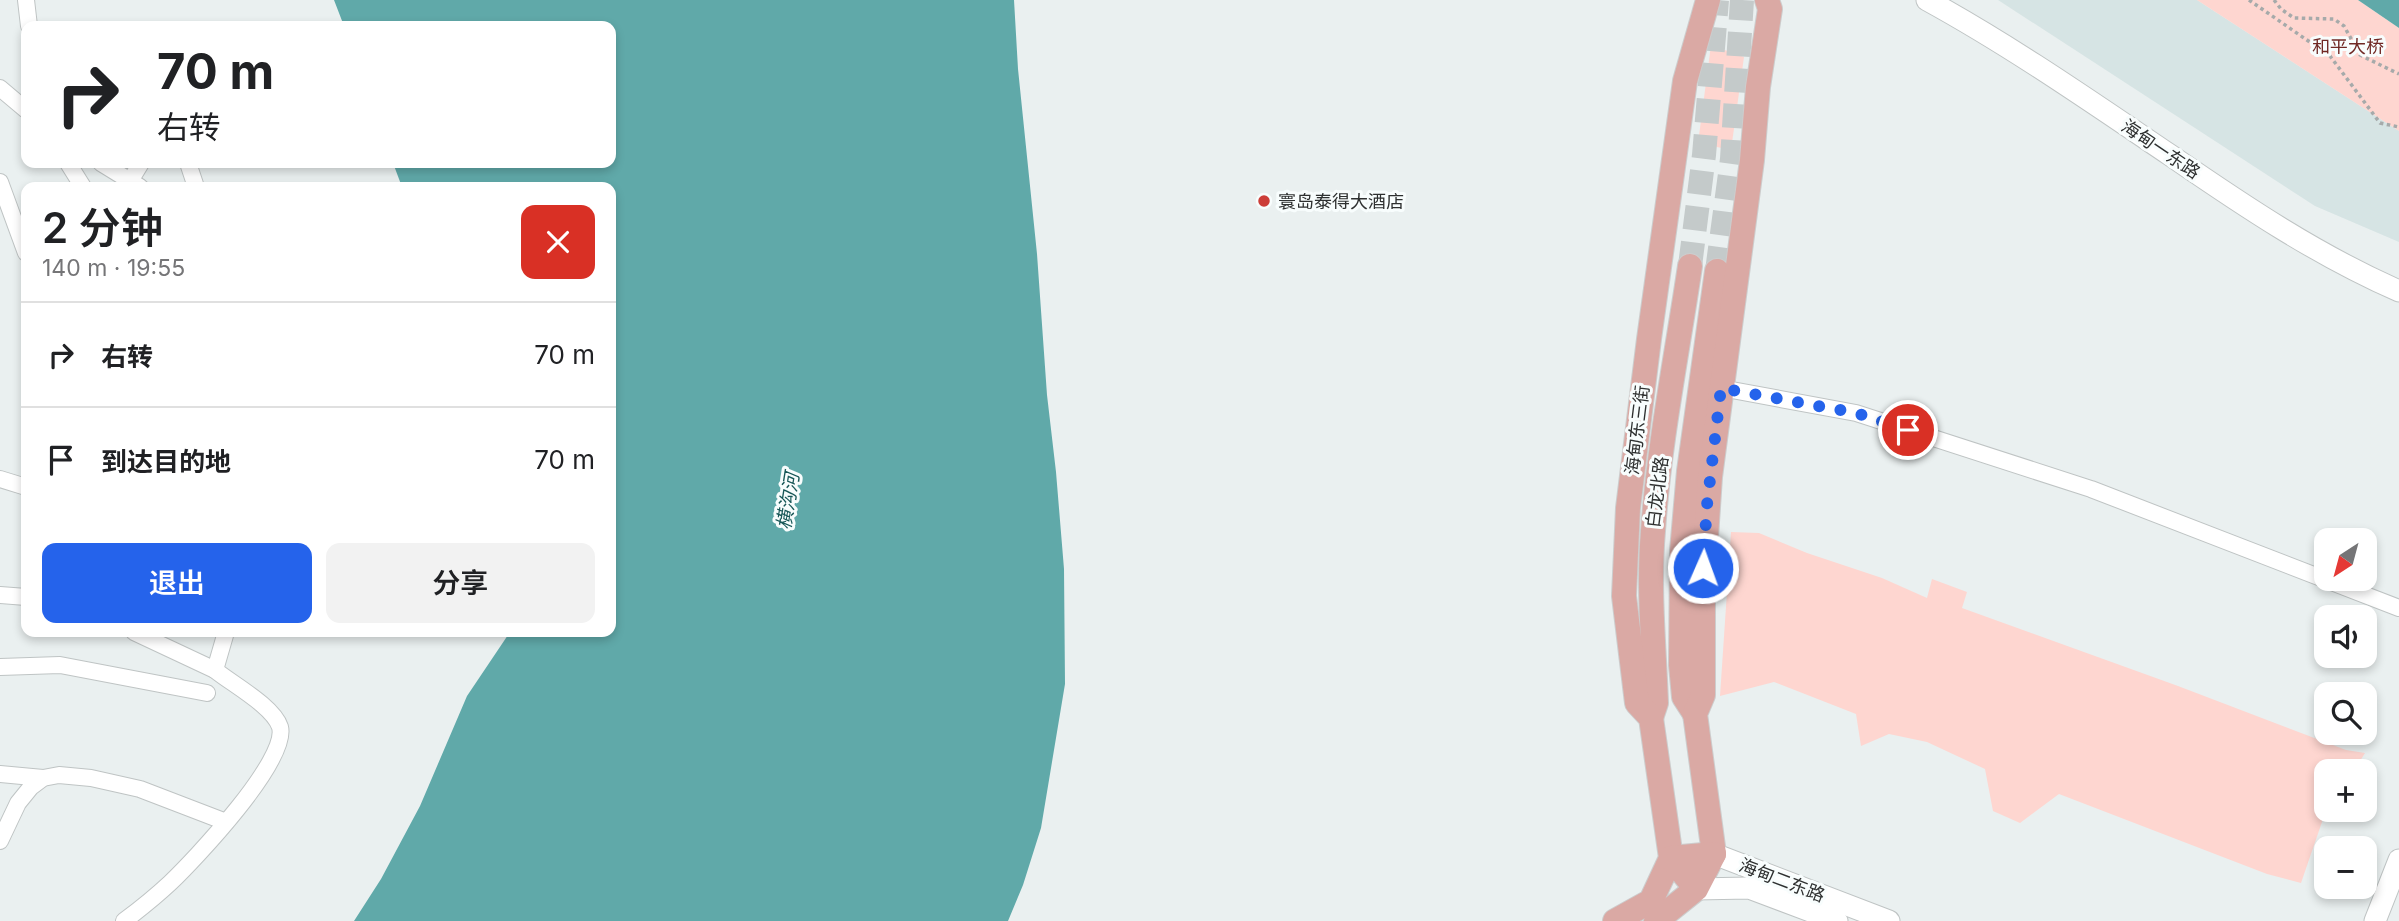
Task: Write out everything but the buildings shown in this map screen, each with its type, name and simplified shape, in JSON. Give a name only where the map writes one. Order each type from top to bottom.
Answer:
[{"type":"main road","name":"海甸东三街","points":[[1671,858],[1651,718],[1637,703],[1625,596],[1628,508],[1685,81],[1708,0]]},
{"type":"main road","points":[[1656,921],[1696,889],[1714,854],[1695,714],[1703,695],[1705,526],[1770,9],[1767,0]]},
{"type":"main road","name":"海甸一东路","points":[[1927,0],[2071,88],[2276,226],[2328,258],[2399,291]]},
{"type":"main road","name":"海甸一东路","points":[[1956,0],[2088,85],[2331,249],[2399,280]]},
{"type":"main road","name":"白龙北路","points":[[1651,718],[1656,703],[1651,588],[1653,533],[1661,456],[1690,266]]},
{"type":"main road","name":"白龙北路","points":[[1695,714],[1684,697],[1681,665],[1682,544],[1689,471],[1717,271]]},
{"type":"main road","points":[[1671,858],[1714,854]]},
{"type":"main road","name":"海甸二东路","points":[[1714,854],[1889,921]]},
{"type":"main road","points":[[1671,858],[1696,889]]},
{"type":"main road","points":[[1615,921],[1651,901],[1671,858]]},
{"type":"main road","points":[[2375,921],[2399,860]]},
{"type":"main road","points":[[2388,921],[2399,887]]},
{"type":"main road","name":"海甸二东路","points":[[1696,889],[1749,888],[1837,921]]},
{"type":"street","points":[[26,0],[28,21]]},
{"type":"street","points":[[0,88],[21,106]]},
{"type":"street","points":[[113,168],[132,182]]},
{"type":"street","points":[[0,182],[21,239]]},
{"type":"street","points":[[1721,388],[1856,413],[2091,489],[2399,608]]},
{"type":"street","points":[[0,479],[21,485]]},
{"type":"street","points":[[0,595],[21,597]]},
{"type":"street","points":[[124,921],[171,882],[226,822],[246,798],[273,756],[280,738],[280,727],[264,706],[215,670],[145,637]]},
{"type":"street","points":[[215,670],[225,637]]},
{"type":"street","points":[[0,667],[60,666],[207,693]]},
{"type":"street","points":[[0,774],[43,778],[59,775],[91,778],[140,789],[226,822]]},
{"type":"street","points":[[0,841],[18,803],[31,787],[43,778]]},
{"type":"path","points":[[2249,0],[2330,56],[2380,122],[2399,127]]},
{"type":"path","points":[[2274,0],[2294,18],[2334,19],[2344,26],[2360,55],[2399,74]]},
{"type":"shaded area","points":[[1998,0],[2197,0],[2399,131],[2399,242],[2315,206]]},
{"type":"green space","name":"和平大桥","points":[[2197,0],[2358,0],[2399,28],[2399,131]]},
{"type":"green space","points":[[1711,45],[1744,57],[1731,150],[1698,143]]},
{"type":"green space","points":[[1731,532],[1759,533],[1807,553],[1882,578],[1927,598],[1932,579],[1967,592],[1962,608],[2314,738],[2314,745],[2333,745],[2365,753],[2361,759],[2314,759],[2314,822],[2322,822],[2317,836],[2314,836],[2314,845],[2301,883],[2267,874],[2059,794],[2020,823],[1993,811],[1985,769],[1927,742],[1889,734],[1861,746],[1856,714],[1774,682],[1720,696]]},
{"type":"water","name":"横沟河","points":[[334,0],[1014,0],[1064,569],[1065,684],[1041,828],[1008,921],[354,921],[381,879],[420,806],[467,696],[507,637],[616,637],[616,182],[400,182],[395,168],[616,168],[616,21],[342,21]]},
{"type":"water","points":[[2358,0],[2399,0],[2399,28]]},
{"type":"tunnel","points":[[1690,266],[1704,155],[1717,0]]},
{"type":"tunnel","points":[[1717,271],[1732,159],[1742,0]]},
{"type":"place","name":"寰岛泰得大酒店","points":[[1264,201]]},
{"type":"route","points":[[1703,568],[1707,505],[1721,388],[1856,413],[1908,430]]}]
